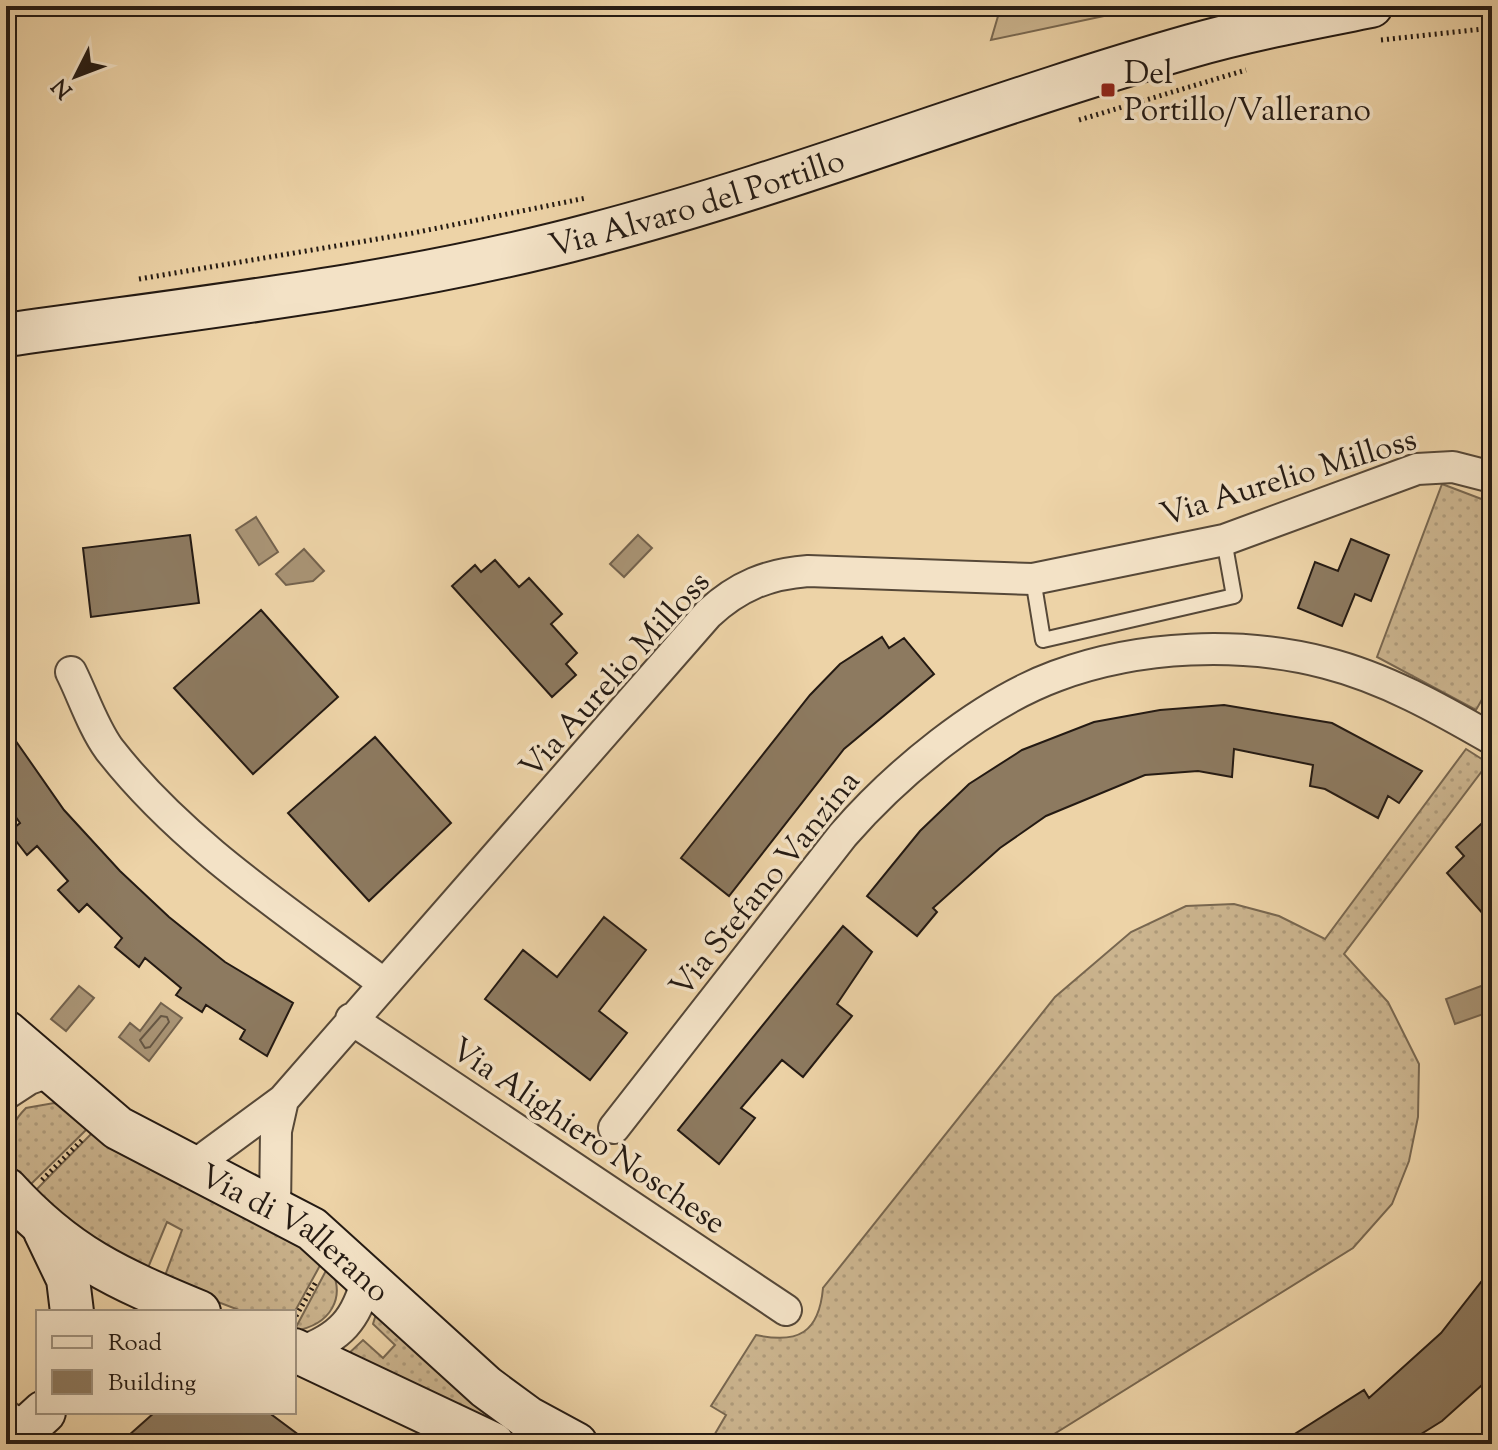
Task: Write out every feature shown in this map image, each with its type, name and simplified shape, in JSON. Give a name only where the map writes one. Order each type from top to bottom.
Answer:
[{"type":"street","name":"Via Alvaro del Portillo","points":[[6,335],[311,290],[535,249],[655,217],[1194,45],[1371,6]]},
{"type":"street","name":"Via Aurelio Milloss","points":[[192,1167],[283,1100],[708,614],[731,594],[774,575],[808,571],[1033,579],[1224,540],[1417,469],[1453,467],[1492,477]]},
{"type":"street","name":"Via Stefano Vanzina","points":[[614,1128],[843,835],[889,786],[937,746],[1041,682],[1079,668],[1128,658],[1220,650],[1304,658],[1374,680],[1492,739]]},
{"type":"street","points":[[71,672],[108,747],[169,815],[223,864],[383,983]]},
{"type":"street","name":"Via Alighiero Noschese","points":[[351,1019],[786,1310]]},
{"type":"street","name":"Via di Vallerano","points":[[6,1032],[118,1128],[312,1229],[486,1387],[528,1418],[576,1444]]},
{"type":"street","points":[[6,1094],[29,1079],[49,1072]]},
{"type":"street","name":"Via Aurelio Milloss","points":[[275,1209],[276,1131],[283,1100]]},
{"type":"street","points":[[22,1186],[68,1279],[72,1310]]},
{"type":"street","points":[[43,1227],[74,1253],[104,1271],[194,1310]]},
{"type":"street","points":[[296,1341],[325,1343],[347,1326],[360,1305],[367,1278]]},
{"type":"street","points":[[296,1341],[493,1444]]},
{"type":"lane","points":[[1033,579],[1043,640],[1234,596],[1224,540]]},
{"type":"lane","points":[[1120,622],[1128,658]]},
{"type":"lane","points":[[6,1278],[6,1313]]},
{"type":"path","points":[[131,280],[413,233],[588,197]]},
{"type":"path","points":[[22,1186],[93,1129]]},
{"type":"path","points":[[296,1341],[335,1248]]},
{"type":"shaded area","points":[[1001,6],[1151,6],[991,40]]},
{"type":"shaded area","points":[[1442,484],[1492,503],[1492,682],[1476,710],[1377,657]]},
{"type":"shaded area","points":[[1466,749],[1488,763],[1344,954],[1388,1002],[1419,1064],[1418,1117],[1409,1161],[1392,1204],[1353,1248],[1038,1444],[709,1444],[726,1415],[711,1406],[756,1335],[795,1336],[811,1325],[817,1316],[823,1288],[1055,997],[1131,932],[1186,906],[1234,904],[1279,916],[1325,939]]},
{"type":"shaded area","points":[[54,1103],[65,1107],[89,1127],[26,1189],[13,1168],[9,1137],[26,1108]]},
{"type":"shaded area","points":[[94,1131],[323,1260],[296,1310],[239,1310],[163,1281],[182,1230],[167,1222],[145,1275],[31,1195]]},
{"type":"shaded area","points":[[329,1265],[337,1288],[332,1308],[317,1323],[296,1331]]},
{"type":"shaded area","points":[[377,1311],[536,1444],[345,1357],[363,1340],[383,1358],[395,1345],[373,1324]]},
{"type":"water","points":[[256,517],[278,552],[259,565],[236,530]]},
{"type":"water","points":[[638,535],[652,548],[624,577],[610,564]]},
{"type":"water","points":[[304,549],[324,571],[313,581],[286,585],[276,574]]},
{"type":"water","points":[[1492,982],[1492,1011],[1455,1024],[1446,999]]},
{"type":"water","points":[[79,986],[94,998],[66,1031],[51,1019]]},
{"type":"water","points":[[161,1003],[182,1018],[149,1061],[119,1037],[130,1023],[140,1031]]},
{"type":"building","points":[[190,535],[199,603],[91,617],[83,548]]},
{"type":"building","points":[[1351,539],[1389,555],[1371,601],[1355,594],[1342,626],[1298,608],[1315,562],[1338,571]]},
{"type":"building","points":[[495,560],[519,587],[529,578],[562,614],[551,624],[577,653],[566,664],[576,675],[552,697],[452,586],[475,565],[481,572]]},
{"type":"building","points":[[261,610],[338,697],[253,774],[174,688]]},
{"type":"building","points":[[882,637],[889,648],[904,638],[934,674],[844,749],[729,896],[681,858],[810,695],[840,664]]},
{"type":"building","points":[[1224,705],[1332,723],[1422,771],[1399,803],[1388,796],[1378,818],[1325,789],[1310,786],[1313,765],[1234,749],[1232,777],[1198,771],[1145,775],[1046,816],[1000,848],[933,908],[937,912],[917,936],[867,896],[920,831],[969,784],[1022,750],[1094,722],[1160,710]]},
{"type":"building","points":[[6,727],[64,810],[120,871],[169,917],[225,962],[293,1003],[267,1056],[240,1039],[245,1030],[206,1005],[202,1012],[176,995],[181,988],[145,958],[139,967],[115,947],[122,938],[87,904],[79,912],[58,890],[68,881],[37,846],[27,855],[9,832],[20,823],[6,803]]},
{"type":"building","points":[[375,737],[451,823],[369,901],[288,813]]},
{"type":"building","points":[[1492,814],[1492,924],[1447,873],[1464,856],[1456,847]]},
{"type":"building","points":[[604,917],[646,950],[599,1011],[627,1033],[590,1080],[485,999],[523,950],[557,977]]},
{"type":"building","points":[[843,926],[872,952],[837,1004],[852,1016],[803,1077],[782,1060],[741,1108],[755,1118],[719,1164],[678,1130]]},
{"type":"building","points":[[1492,1268],[1492,1376],[1442,1421],[1405,1444],[1279,1444],[1364,1390],[1369,1398],[1441,1333]]},
{"type":"building","points":[[153,1414],[271,1414],[311,1444],[119,1444]]},
{"type":"place","name":"Del Portillo/Vallerano","points":[[1108,90]]}]
